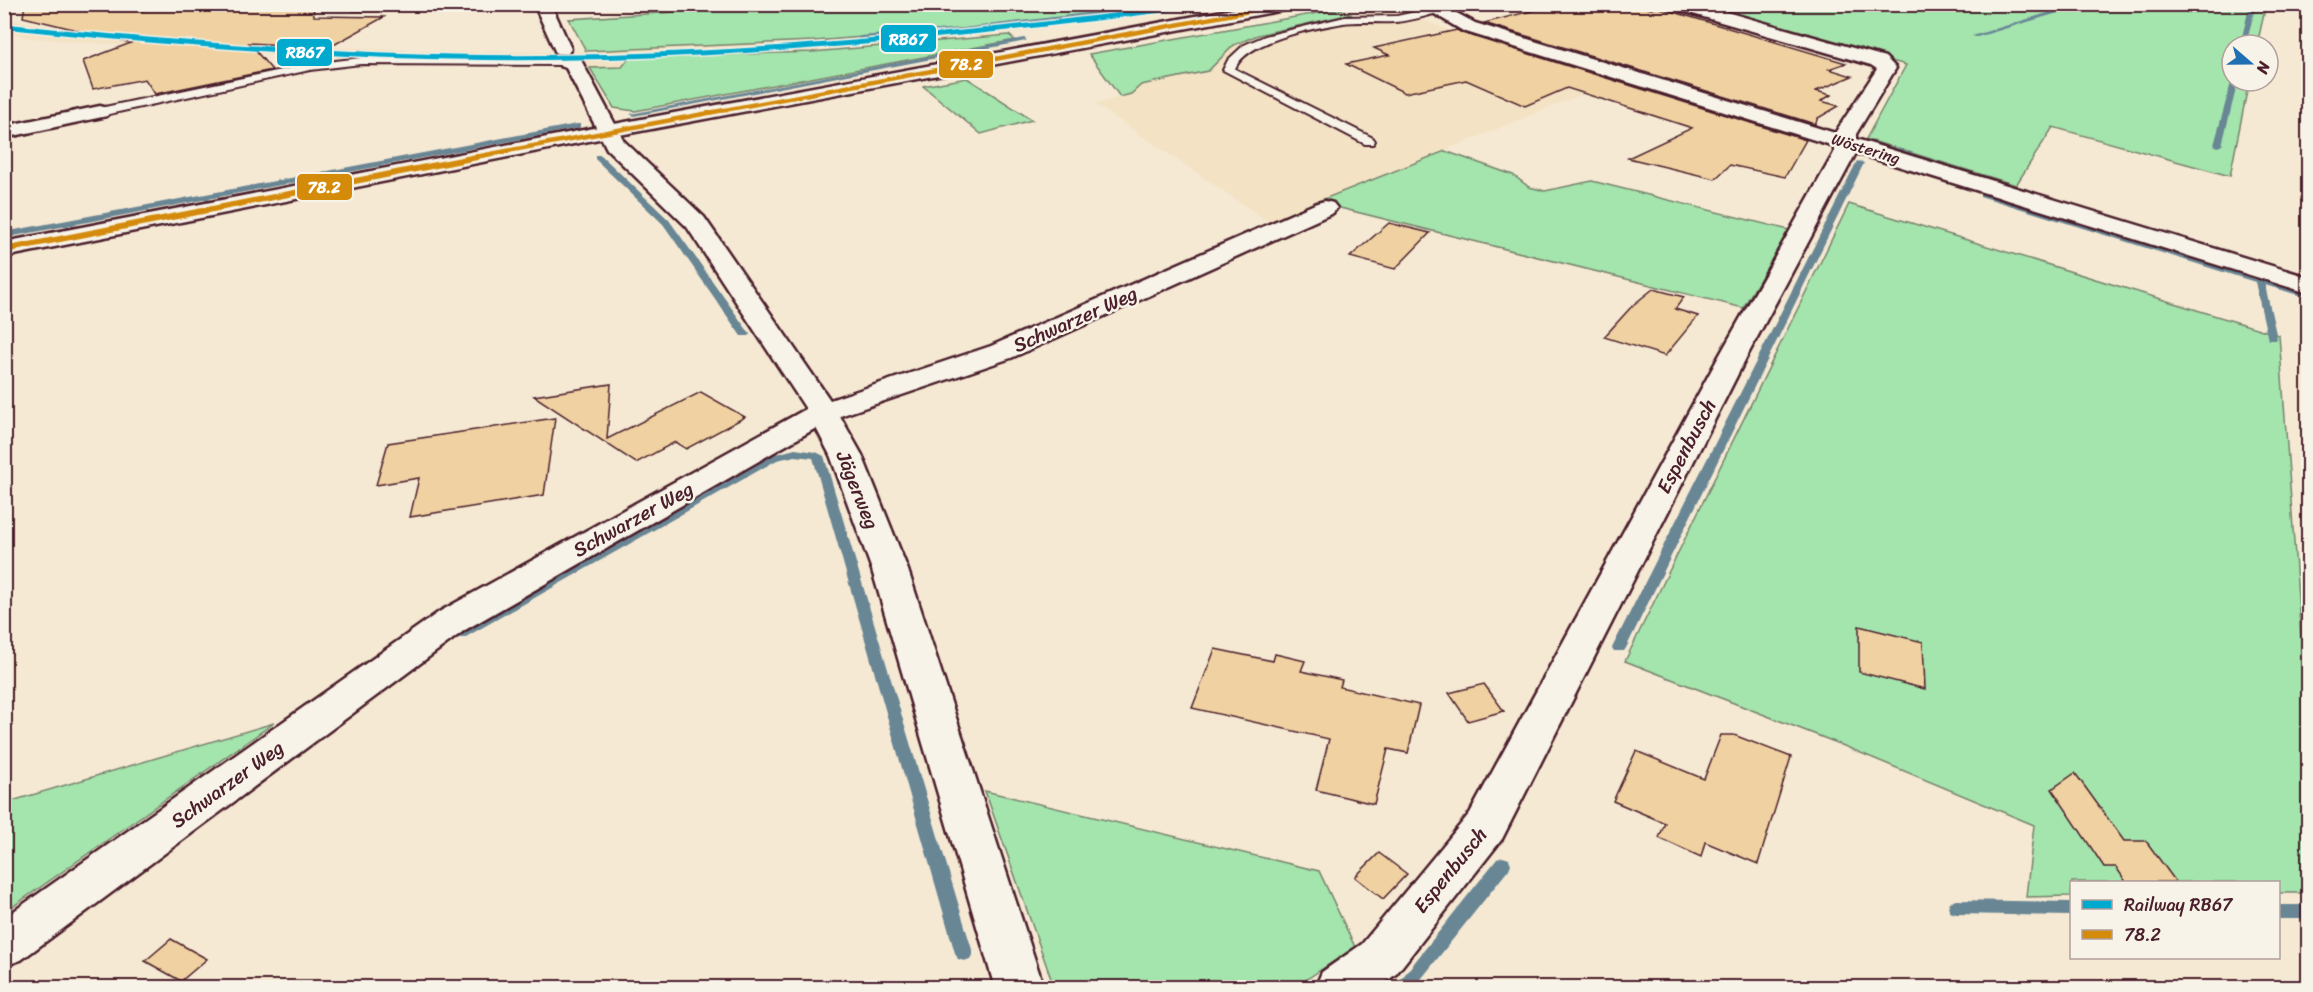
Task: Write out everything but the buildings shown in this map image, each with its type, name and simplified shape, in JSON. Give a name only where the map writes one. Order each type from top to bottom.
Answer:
[{"type":"street","points":[[353,4],[431,4]]},
{"type":"street","name":"Jägerweg","points":[[542,4],[565,56],[574,64],[615,144],[696,222],[823,412],[846,455],[890,570],[1020,987]]},
{"type":"street","points":[[4,250],[609,132],[1290,4]]},
{"type":"street","name":"Espenbusch","points":[[1339,987],[1379,959],[1486,826],[1732,358],[1845,153],[1845,134],[1887,68],[1878,61],[1678,4]]},
{"type":"street","name":"Wöstering","points":[[1432,7],[1469,27],[2308,285]]},
{"type":"street","points":[[4,132],[100,112]]},
{"type":"street","name":"Schwarzer Weg","points":[[4,945],[452,621],[823,412],[1001,352],[1325,208]]},
{"type":"lane","points":[[1369,141],[1229,70],[1232,62],[1248,47],[1269,38],[1345,20],[1397,19],[1432,7]]},
{"type":"lane","points":[[100,112],[310,68],[361,62],[565,56]]},
{"type":"shaded area","points":[[1171,5],[1236,5],[944,41],[812,52],[629,58],[622,67],[590,68],[581,59],[370,59],[219,53],[32,38],[5,32],[4,19],[83,31],[244,43],[446,52],[550,52],[814,41],[963,29]]},
{"type":"shaded area","points":[[1389,7],[1454,32],[1619,79],[1269,222],[1095,104],[1131,94],[1141,85],[1208,71],[1234,45],[1258,35]]},
{"type":"green space","points":[[674,4],[1171,5],[963,29],[814,41],[586,51],[569,19],[674,12]]},
{"type":"green space","points":[[1687,5],[2266,5],[2260,33],[2220,33],[2220,93],[2247,93],[2230,176],[2053,127],[2016,185],[1866,139],[1906,65]]},
{"type":"green space","points":[[1340,9],[1351,14],[1258,35],[1234,45],[1208,71],[1141,85],[1131,94],[1120,97],[1089,54]]},
{"type":"green space","points":[[1009,35],[1015,40],[635,111],[614,108],[590,68],[622,67],[629,58],[812,52]]},
{"type":"green space","points":[[967,78],[1032,120],[981,134],[923,86]]},
{"type":"green space","points":[[1445,151],[1513,175],[1529,187],[1545,191],[1592,181],[1789,230],[1743,308],[1316,202]]},
{"type":"green space","points":[[1849,204],[2279,335],[2308,735],[2308,893],[2280,893],[2280,881],[2070,881],[2070,896],[2026,897],[2034,825],[1832,741],[1625,661]]},
{"type":"green space","points":[[274,723],[5,912],[5,803]]},
{"type":"green space","points":[[985,791],[1319,871],[1355,947],[1295,987],[1054,987]]},
{"type":"waterway","points":[[860,38],[963,30],[1179,4]]},
{"type":"waterway","points":[[1975,36],[2085,4]]},
{"type":"waterway","points":[[2246,33],[2253,4]]},
{"type":"waterway","points":[[634,114],[1024,40]]},
{"type":"waterway","points":[[2218,145],[2231,93]]},
{"type":"waterway","points":[[4,235],[577,126]]},
{"type":"waterway","points":[[1891,149],[1993,181]]},
{"type":"waterway","points":[[598,157],[666,222],[745,334]]},
{"type":"waterway","points":[[1619,648],[1860,163]]},
{"type":"waterway","points":[[1983,194],[2259,280]]},
{"type":"waterway","points":[[2259,280],[2308,295]]},
{"type":"waterway","points":[[2259,280],[2272,338]]},
{"type":"waterway","points":[[459,635],[773,458],[795,452],[818,456],[964,953]]},
{"type":"waterway","points":[[1403,988],[1503,864]]},
{"type":"waterway","points":[[1956,907],[2070,909]]},
{"type":"waterway","points":[[2280,912],[2308,912]]},
{"type":"rail line","name":"RB67","points":[[4,26],[153,42],[303,53],[455,57],[606,56],[758,50],[909,39],[1208,4]]},
{"type":"transit line","name":"78.2","points":[[4,250],[609,131],[1287,4]]}]
